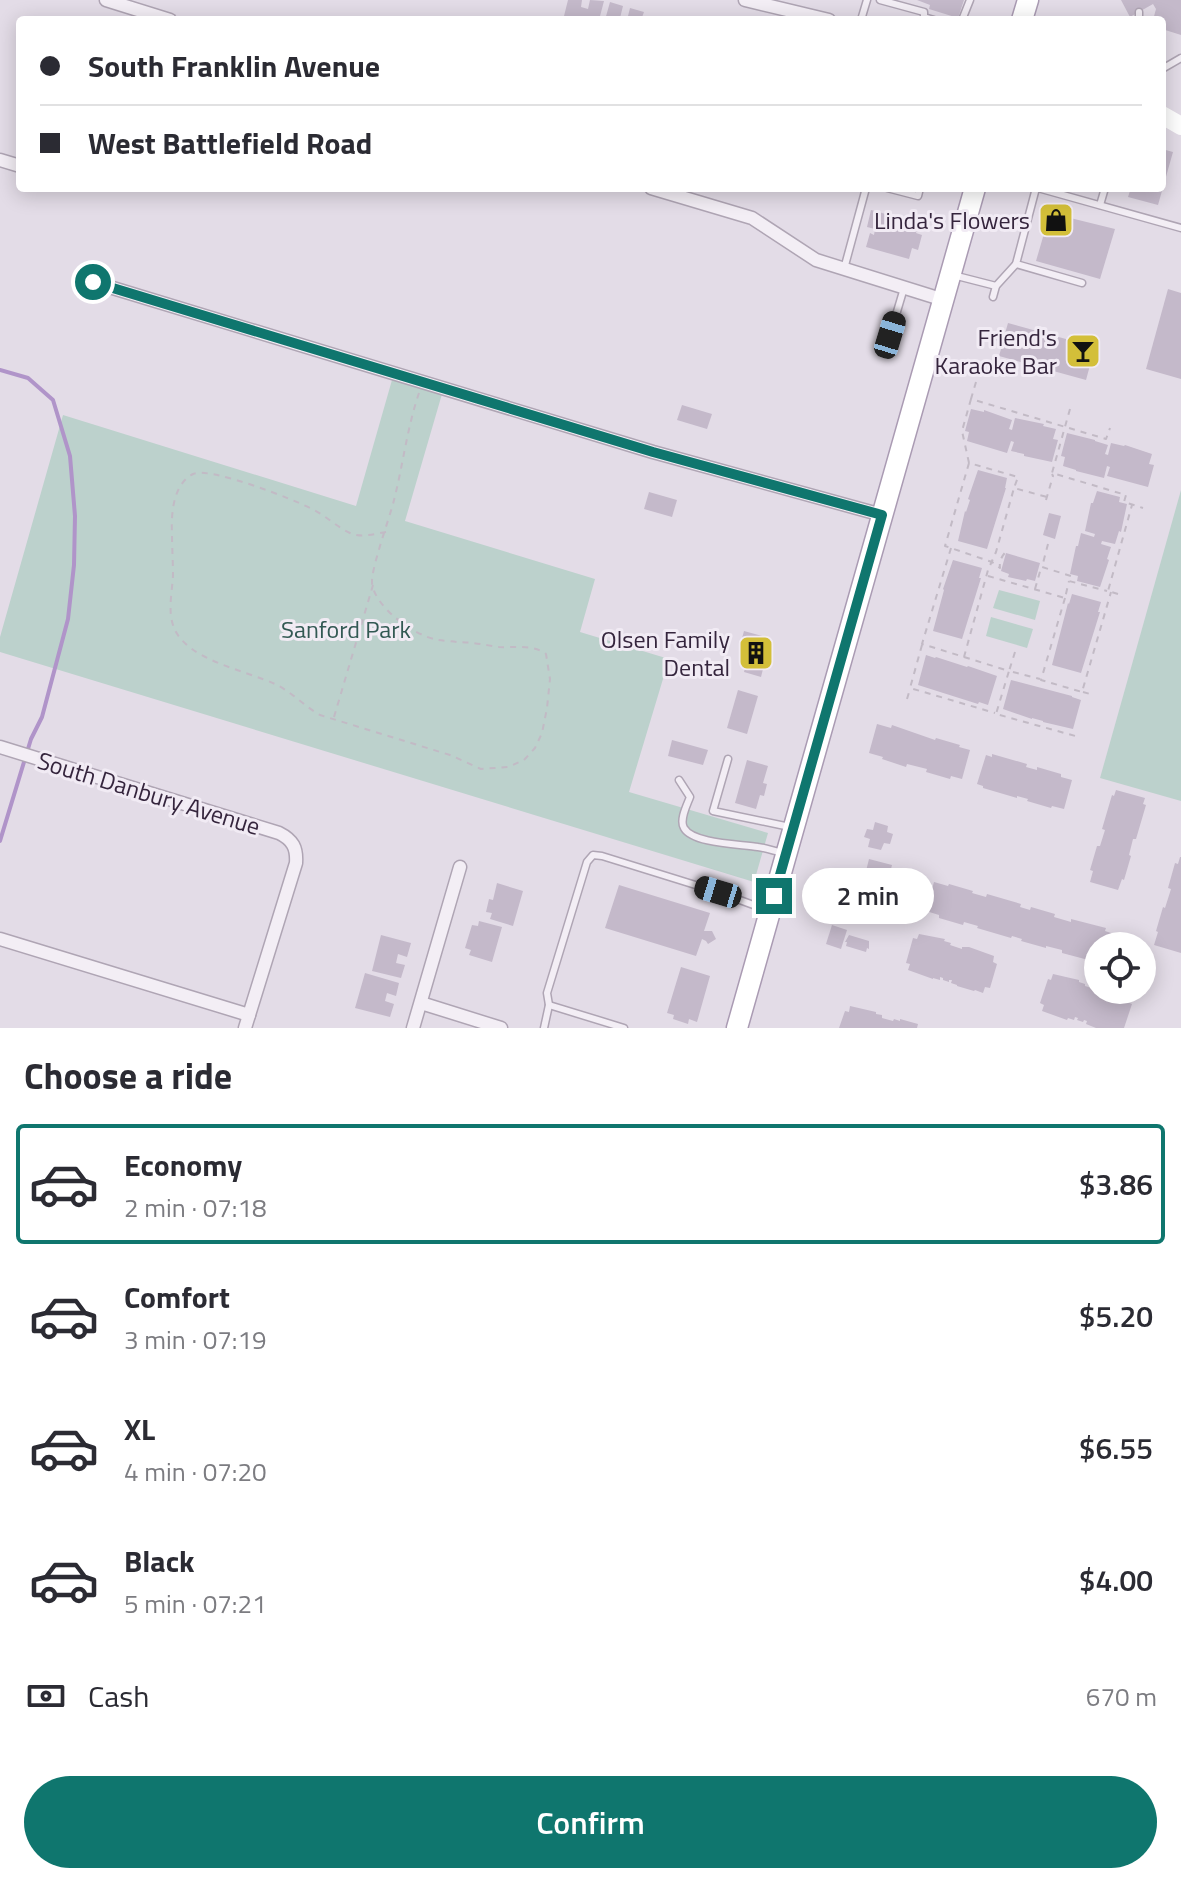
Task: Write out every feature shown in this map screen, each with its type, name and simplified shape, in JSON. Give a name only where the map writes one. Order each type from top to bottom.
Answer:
[{"type":"main road","points":[[737,1028],[974,192]]},
{"type":"street","points":[[106,0],[157,16]]},
{"type":"street","points":[[745,0],[812,16]]},
{"type":"street","points":[[664,192],[752,218],[816,260],[944,300]]},
{"type":"street","points":[[93,282],[653,452],[882,515]]},
{"type":"street","name":"South Danbury Avenue","points":[[0,747],[279,833],[294,844],[296,863],[247,1022]]},
{"type":"street","points":[[413,1028],[460,867]]},
{"type":"street","points":[[0,939],[247,1022]]},
{"type":"street","points":[[421,1003],[501,1028]]},
{"type":"lane","points":[[880,0],[901,3],[924,12],[924,16]]},
{"type":"lane","points":[[844,269],[865,192]]},
{"type":"lane","points":[[902,192],[918,196],[919,192]]},
{"type":"lane","points":[[993,297],[996,286],[1016,264],[1036,192]]},
{"type":"lane","points":[[1062,192],[1181,228]]},
{"type":"lane","points":[[1100,205],[1104,192]]},
{"type":"lane","points":[[1016,264],[1082,283]]},
{"type":"lane","points":[[951,275],[996,286]]},
{"type":"lane","points":[[890,335],[904,288]]},
{"type":"lane","points":[[728,759],[713,811],[794,827]]},
{"type":"lane","points":[[679,780],[690,797],[682,821],[691,834],[715,842],[759,847],[786,854]]},
{"type":"lane","points":[[544,1028],[549,1005],[547,993],[587,862],[593,855],[690,883],[770,911]]},
{"type":"lane","points":[[549,1005],[622,1028]]},
{"type":"path","points":[[334,719],[373,584],[413,411],[423,382]]},
{"type":"path","points":[[976,382],[962,431],[969,463],[945,546],[992,562],[1000,568],[999,563],[1007,551]]},
{"type":"path","points":[[971,399],[1106,439],[1110,428]]},
{"type":"path","points":[[1014,488],[1047,498],[1070,409]]},
{"type":"path","points":[[964,657],[1018,477],[969,463]]},
{"type":"path","points":[[373,584],[390,613],[427,637],[500,647],[531,647],[546,654],[550,679],[542,733],[535,748],[524,760],[499,769],[481,769],[450,755],[320,715],[274,684],[195,651],[178,635],[172,623],[171,524],[177,492],[192,474],[208,472],[297,501],[351,534],[362,536],[386,532]]},
{"type":"path","points":[[1052,473],[1126,495],[1124,502],[1143,508]]},
{"type":"path","points":[[1082,692],[1132,504]]},
{"type":"path","points":[[1035,590],[1048,544]]},
{"type":"path","points":[[907,699],[951,548]]},
{"type":"path","points":[[1041,680],[1071,576],[1042,567]]},
{"type":"path","points":[[986,576],[1065,598]]},
{"type":"path","points":[[1069,581],[1118,594]]},
{"type":"path","points":[[922,644],[1090,694]]},
{"type":"path","points":[[996,714],[1015,652]]},
{"type":"path","points":[[910,688],[1079,737]]},
{"type":"green space","name":"Sanford Park","points":[[392,380],[442,394],[405,521],[595,579],[580,632],[669,659],[629,792],[768,833],[754,882],[0,652],[0,637],[63,415],[356,506]]},
{"type":"green space","points":[[1181,490],[1181,801],[1100,778]]},
{"type":"green space","points":[[999,590],[1040,601],[1035,620],[993,608]]},
{"type":"green space","points":[[991,617],[1033,629],[1027,648],[986,636]]},
{"type":"building","points":[[568,0],[582,0],[581,7],[588,9],[590,0],[604,1],[600,16],[564,16]]},
{"type":"building","points":[[917,0],[964,0],[959,16],[929,9],[930,5]]},
{"type":"building","points":[[1121,0],[1181,0],[1181,35],[1166,30],[1166,16],[1154,16],[1156,9],[1153,4],[1129,16]]},
{"type":"building","points":[[610,2],[623,6],[620,16],[606,16]]},
{"type":"building","points":[[630,8],[644,12],[642,16],[628,16]]},
{"type":"building","points":[[1166,150],[1173,152],[1166,177]]},
{"type":"building","points":[[1130,192],[1162,192],[1158,205],[1128,197]]},
{"type":"building","points":[[871,210],[919,223],[916,233],[922,235],[918,250],[912,248],[909,259],[866,247],[870,233],[874,235],[875,229],[867,227]]},
{"type":"building","points":[[1050,213],[1115,229],[1100,279],[1036,261]]},
{"type":"building","points":[[1168,289],[1181,293],[1181,379],[1146,369]]},
{"type":"building","points":[[1008,323],[1095,347],[1086,380],[999,356],[1003,342],[993,340],[995,334],[1004,337]]},
{"type":"building","points":[[682,405],[712,414],[707,429],[677,420]]},
{"type":"building","points":[[971,409],[984,410],[1012,420],[1009,429],[1012,430],[1015,418],[1056,429],[1053,439],[1058,440],[1052,462],[1011,451],[1014,442],[1011,441],[1007,453],[967,441],[969,432],[965,431]]},
{"type":"building","points":[[1067,433],[1108,445],[1105,454],[1108,455],[1111,443],[1152,454],[1149,464],[1154,465],[1148,487],[1107,476],[1110,467],[1107,466],[1104,478],[1063,466],[1065,457],[1061,456]]},
{"type":"building","points":[[978,470],[1007,478],[987,549],[958,541]]},
{"type":"building","points":[[1097,491],[1120,497],[1119,502],[1127,504],[1115,544],[1102,541],[1101,544],[1111,547],[1100,587],[1077,581],[1078,576],[1070,574],[1081,533],[1094,537],[1095,534],[1085,531]]},
{"type":"building","points":[[649,492],[677,500],[672,517],[644,509]]},
{"type":"building","points":[[1049,513],[1061,516],[1055,539],[1043,535]]},
{"type":"building","points":[[1006,553],[1040,563],[1035,581],[1008,577],[1009,574],[1001,571]]},
{"type":"building","points":[[953,560],[982,568],[962,639],[933,631]]},
{"type":"building","points":[[1072,594],[1101,602],[1081,673],[1052,665]]},
{"type":"building","name":"Olsen Family Dental","points":[[744,631],[769,638],[765,650],[771,652],[770,658],[761,677],[744,672],[748,656],[742,654]]},
{"type":"building","points":[[926,655],[997,676],[988,705],[918,685]]},
{"type":"building","points":[[1011,680],[1081,700],[1073,729],[1003,709]]},
{"type":"building","points":[[738,690],[758,696],[747,734],[727,728]]},
{"type":"building","points":[[877,724],[891,728],[892,725],[970,750],[962,779],[951,776],[950,779],[907,764],[906,767],[869,753]]},
{"type":"building","points":[[672,740],[708,750],[703,765],[668,756]]},
{"type":"building","points":[[992,754],[1072,780],[1064,809],[1051,808],[977,784],[986,755],[992,757]]},
{"type":"building","points":[[747,760],[768,766],[763,783],[767,784],[764,796],[760,795],[756,809],[735,803]]},
{"type":"building","points":[[1116,790],[1145,798],[1143,804],[1146,805],[1136,839],[1133,839],[1124,880],[1118,890],[1090,882],[1093,871],[1090,870]]},
{"type":"building","points":[[875,822],[888,826],[887,832],[893,834],[890,844],[884,843],[881,850],[868,847],[870,839],[864,837],[867,829],[873,830]]},
{"type":"building","points":[[1181,857],[1181,953],[1156,946],[1156,931],[1171,889],[1168,888],[1175,863],[1178,864]]},
{"type":"building","points":[[869,859],[892,865],[889,877],[866,871]]},
{"type":"building","points":[[934,882],[986,897],[987,894],[1021,904],[1020,907],[1030,910],[1031,907],[1055,914],[1054,917],[1071,922],[1071,919],[1106,928],[1108,932],[1084,932],[1084,959],[964,922],[963,925],[939,918],[939,915],[926,911]]},
{"type":"building","points":[[497,883],[523,891],[513,926],[490,919],[492,913],[486,912]]},
{"type":"building","points":[[619,885],[710,913],[704,931],[712,931],[716,939],[708,944],[702,939],[696,956],[605,928]]},
{"type":"building","points":[[479,921],[502,927],[492,962],[469,955],[471,950],[465,948],[472,925],[478,926]]},
{"type":"building","points":[[832,925],[847,930],[841,949],[826,944]]},
{"type":"building","points":[[919,934],[945,939],[950,945],[962,949],[969,947],[994,956],[993,962],[997,964],[990,988],[985,987],[983,993],[957,986],[951,983],[952,980],[933,979],[908,970],[910,964],[906,963],[913,938],[917,939]]},
{"type":"building","points":[[381,935],[411,943],[407,957],[398,954],[396,963],[405,965],[401,978],[372,971]]},
{"type":"building","points":[[849,935],[869,941],[869,949],[866,952],[846,946]]},
{"type":"building","points":[[681,967],[710,976],[697,1022],[689,1019],[688,1024],[673,1019],[674,1015],[667,1013]]},
{"type":"building","points":[[365,973],[399,983],[396,996],[387,993],[385,1001],[394,1004],[390,1017],[355,1008]]},
{"type":"building","points":[[1053,974],[1079,980],[1084,984],[1084,1004],[1132,1004],[1124,1028],[1096,1028],[1075,1017],[1074,1020],[1067,1020],[1042,1011],[1044,1005],[1040,1003],[1048,979],[1051,980]]},
{"type":"building","points":[[850,1006],[876,1012],[882,1018],[893,1021],[900,1019],[918,1024],[917,1028],[839,1028]]},
{"type":"waterway","points":[[0,370],[28,378],[53,400],[70,456],[75,516],[68,619],[42,717],[31,739],[0,841]]},
{"type":"place","name":"Linda's Flowers","points":[[1056,220]]},
{"type":"place","name":"Friend's Karaoke Bar","points":[[1083,351]]},
{"type":"place","name":"Olsen Family Dental","points":[[756,653]]},
{"type":"route","points":[[93,282],[653,452],[882,515],[774,896]]}]
